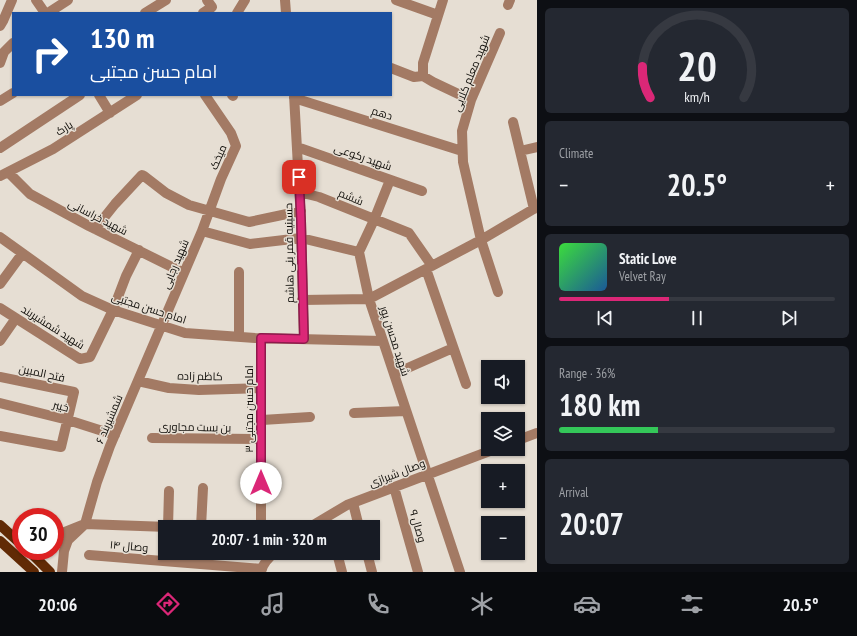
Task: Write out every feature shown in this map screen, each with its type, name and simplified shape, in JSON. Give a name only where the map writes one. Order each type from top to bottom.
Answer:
[{"type":"main road","points":[[0,525],[12,534]]},
{"type":"main road","points":[[0,541],[34,572]]},
{"type":"main road","points":[[38,560],[50,572]]},
{"type":"street","points":[[0,26],[12,0]]},
{"type":"street","points":[[36,0],[45,12]]},
{"type":"street","points":[[48,12],[68,0]]},
{"type":"street","points":[[147,12],[166,0]]},
{"type":"street","points":[[204,12],[212,7],[207,0]]},
{"type":"street","points":[[238,12],[245,0]]},
{"type":"street","points":[[285,0],[286,12]]},
{"type":"street","points":[[396,0],[438,15]]},
{"type":"street","points":[[423,76],[423,63],[443,0]]},
{"type":"street","name":"شهید معلم کلایی","points":[[498,292],[481,240],[463,162],[462,131],[471,100],[500,33]]},
{"type":"street","points":[[0,64],[2,49],[12,44]]},
{"type":"street","points":[[392,68],[414,77],[423,76],[471,100]]},
{"type":"street","points":[[0,101],[12,95]]},
{"type":"street","points":[[0,148],[78,96]]},
{"type":"street","points":[[100,96],[110,113]]},
{"type":"street","name":"پارک","points":[[4,174],[53,149],[136,96]]},
{"type":"street","name":"میخک","points":[[206,96],[231,133],[236,146],[221,179],[210,211]]},
{"type":"street","name":"حسینیه قمر بنی هاشم","points":[[294,96],[301,211],[304,339]]},
{"type":"street","name":"دهم","points":[[294,96],[462,151]]},
{"type":"street","points":[[513,122],[535,208]]},
{"type":"street","name":"شهید رکوعی","points":[[297,147],[422,191]]},
{"type":"street","points":[[520,151],[537,147]]},
{"type":"street","name":"شهید خراسانی","points":[[4,174],[30,194],[184,273]]},
{"type":"street","points":[[96,229],[115,204],[142,175],[172,196],[189,205],[249,222],[301,211]]},
{"type":"street","points":[[302,300],[369,299],[360,252],[390,180]]},
{"type":"street","name":"ششم","points":[[300,192],[319,197],[409,233],[429,267],[466,384]]},
{"type":"street","name":"شهید محسن پور","points":[[460,572],[369,299],[481,240],[535,208]]},
{"type":"street","name":"شهید رجایی","points":[[162,326],[210,211]]},
{"type":"street","points":[[202,231],[250,244],[301,238],[360,252]]},
{"type":"street","name":"امام حسن مجتبی","points":[[0,237],[82,296],[113,310],[185,333],[261,338],[383,341]]},
{"type":"street","points":[[113,310],[126,276],[139,250]]},
{"type":"street","points":[[0,284],[22,254]]},
{"type":"street","points":[[239,272],[239,337]]},
{"type":"street","name":"شهید شمشیربند","points":[[0,308],[80,359],[90,357],[113,310]]},
{"type":"street","points":[[0,341],[16,318]]},
{"type":"street","name":"شمشیربند ۶","points":[[85,524],[97,482],[115,435],[162,326]]},
{"type":"street","name":"امام حسن مجتبی ۳","points":[[261,338],[261,520]]},
{"type":"street","points":[[394,374],[454,348]]},
{"type":"street","name":"فتح المبین","points":[[0,377],[74,392],[68,420]]},
{"type":"street","name":"کاظم زاده","points":[[138,381],[169,388],[199,390],[261,388]]},
{"type":"street","name":"خیبر","points":[[0,403],[68,420],[115,435]]},
{"type":"street","points":[[354,413],[406,411]]},
{"type":"street","points":[[262,420],[310,417]]},
{"type":"street","points":[[0,436],[60,447],[68,420]]},
{"type":"street","points":[[525,437],[537,433]]},
{"type":"street","name":"بن بست مجاوری","points":[[152,438],[261,439]]},
{"type":"street","name":"وصال شیرازی","points":[[331,520],[353,503],[481,454]]},
{"type":"street","name":"وصال ۹","points":[[394,487],[418,572]]},
{"type":"street","points":[[201,520],[203,488]]},
{"type":"street","points":[[168,520],[169,491]]},
{"type":"street","points":[[353,503],[358,520]]},
{"type":"street","points":[[64,532],[85,524],[158,527]]},
{"type":"street","points":[[62,572],[64,551],[68,540],[85,524]]},
{"type":"street","name":"وصال ۱۴","points":[[89,555],[262,570]]},
{"type":"street","points":[[262,570],[268,560]]},
{"type":"street","points":[[339,560],[342,572]]},
{"type":"street","points":[[369,560],[372,572]]},
{"type":"route","points":[[261,483],[261,338],[304,339],[299,177]]}]
